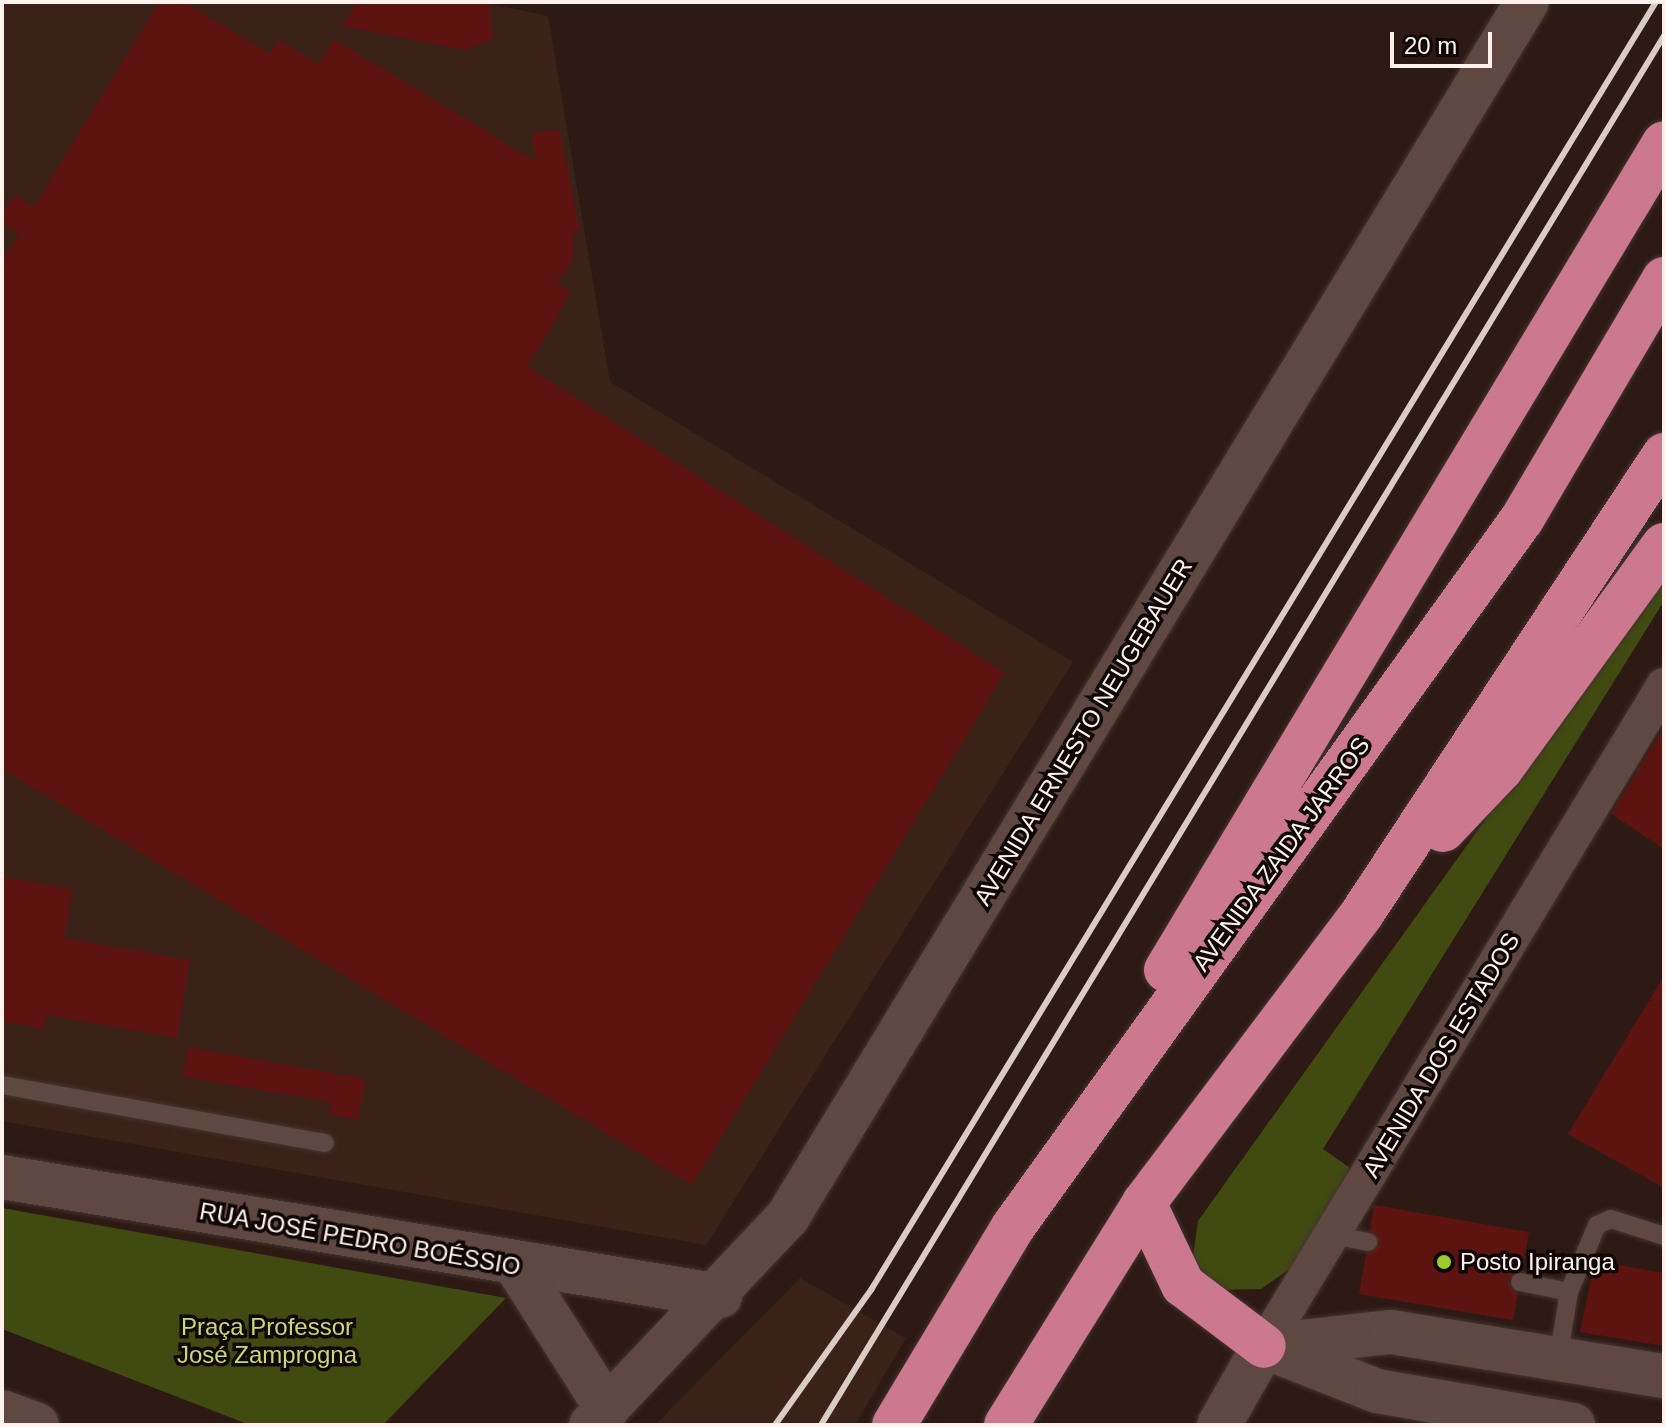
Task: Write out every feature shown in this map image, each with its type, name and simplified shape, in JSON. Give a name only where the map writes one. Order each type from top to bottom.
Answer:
[{"type":"highway","points":[[1013,1227],[1452,490],[1664,143]]},
{"type":"highway","name":"AVENIDA ZAIDA JARROS","points":[[894,1425],[1013,1227],[1522,519],[1664,279]]},
{"type":"highway","points":[[1006,1425],[1144,1203],[1361,915],[1664,455]]},
{"type":"highway","points":[[1361,915],[1501,769],[1664,545]]},
{"type":"highway","points":[[1144,1203],[1183,1285],[1264,1346]]},
{"type":"main road","name":"AVENIDA ERNESTO NEUGEBAUER","points":[[599,1417],[720,1296],[787,1218],[1527,2]]},
{"type":"main road","name":"RUA JOSÉ PEDRO BOÉSSIO","points":[[2,1177],[517,1267],[720,1296]]},
{"type":"main road","points":[[517,1267],[599,1417]]},
{"type":"main road","points":[[1264,1346],[1391,1332],[1664,1376]]},
{"type":"main road","points":[[1264,1346],[1377,1391],[1573,1425]]},
{"type":"main road","name":"AVENIDA DOS ESTADOS","points":[[1219,1425],[1264,1346]]},
{"type":"main road","points":[[2,1412],[37,1425]]},
{"type":"street","name":"AVENIDA DOS ESTADOS","points":[[1264,1346],[1664,686]]},
{"type":"lane","points":[[2,1085],[325,1143]]},
{"type":"lane","points":[[1558,1359],[1569,1292],[1597,1225],[1611,1219],[1664,1236]]},
{"type":"lane","points":[[1332,1235],[1368,1242]]},
{"type":"lane","points":[[1520,1282],[1569,1292]]},
{"type":"shaded area","points":[[2,2],[482,2],[548,16],[610,382],[1073,662],[706,1245],[2,1121]]},
{"type":"shaded area","points":[[800,1278],[906,1338],[855,1425],[655,1425]]},
{"type":"green space","points":[[1664,570],[1664,601],[1323,1149],[1350,1168],[1295,1265],[1261,1289],[1218,1290],[1192,1263],[1198,1221]]},
{"type":"green space","name":"Praça Professor José Zamprogna","points":[[2,1208],[506,1298],[383,1425],[250,1425],[2,1329]]},
{"type":"building","points":[[159,2],[184,2],[270,54],[278,39],[319,64],[334,39],[535,161],[532,133],[559,130],[580,231],[573,232],[573,259],[557,284],[571,292],[528,367],[1005,673],[692,1185],[2,769],[2,262],[19,234],[2,224],[2,215],[14,195],[34,207]]},
{"type":"building","points":[[357,2],[489,2],[493,39],[465,50],[342,26]]},
{"type":"building","points":[[1664,727],[1664,849],[1611,814]]},
{"type":"building","points":[[2,877],[73,889],[64,938],[190,960],[177,1038],[46,1015],[44,1029],[2,1021]]},
{"type":"building","points":[[1664,976],[1664,1188],[1568,1134]]},
{"type":"building","points":[[188,1047],[365,1079],[358,1120],[329,1114],[331,1102],[183,1077]]},
{"type":"building","name":"Posto Ipiranga","points":[[1374,1205],[1529,1232],[1522,1270],[1508,1280],[1518,1294],[1513,1320],[1359,1294],[1366,1254],[1380,1244],[1370,1230]]},
{"type":"building","points":[[1595,1261],[1664,1273],[1664,1346],[1580,1332]]},
{"type":"railway","points":[[775,1425],[871,1290],[1656,2]]},
{"type":"railway","points":[[821,1425],[1664,36]]},
{"type":"place","name":"Posto Ipiranga","points":[[1444,1262]]}]
